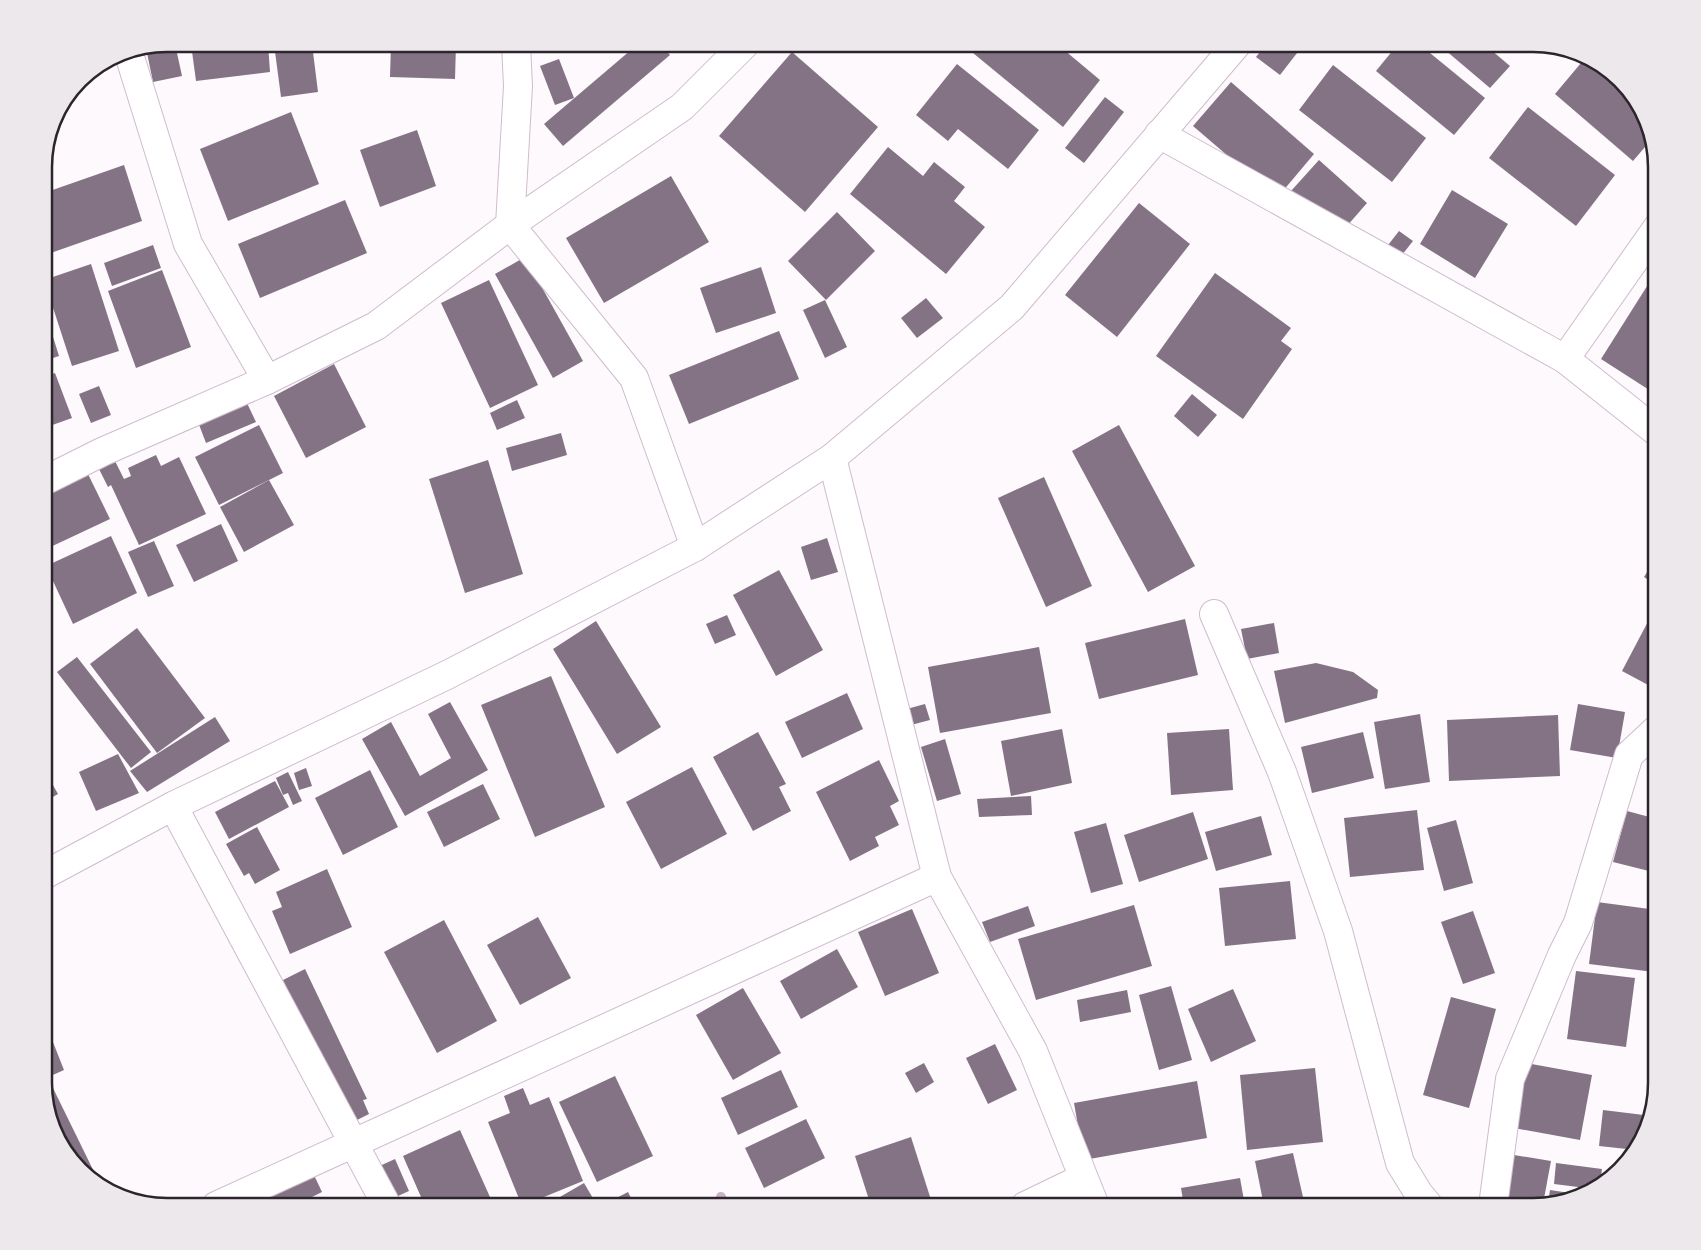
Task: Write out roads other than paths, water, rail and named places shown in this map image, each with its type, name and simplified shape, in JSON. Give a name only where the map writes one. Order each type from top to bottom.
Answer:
[{"type":"street","points":[[516,53],[518,86],[510,225],[634,378],[695,546]]},
{"type":"street","points":[[53,476],[102,452],[268,380],[376,326],[510,225],[682,107],[736,53]]},
{"type":"street","points":[[53,870],[173,806],[447,675],[695,546],[832,458],[1012,307],[1229,53]]},
{"type":"street","points":[[130,58],[188,244],[268,380]]},
{"type":"street","points":[[1159,134],[1565,359],[1648,425]]},
{"type":"street","points":[[1565,359],[1648,241]]},
{"type":"street","points":[[832,458],[938,877],[1033,1051],[1092,1198]]},
{"type":"street","points":[[1214,614],[1282,772],[1338,931],[1400,1163],[1422,1198]]},
{"type":"street","points":[[1494,1198],[1510,1079],[1562,955],[1578,923],[1629,755],[1648,737]]},
{"type":"street","points":[[173,806],[383,1198]]},
{"type":"street","points":[[234,1198],[938,877]]},
{"type":"street","points":[[1041,1198],[1083,1178]]}]
